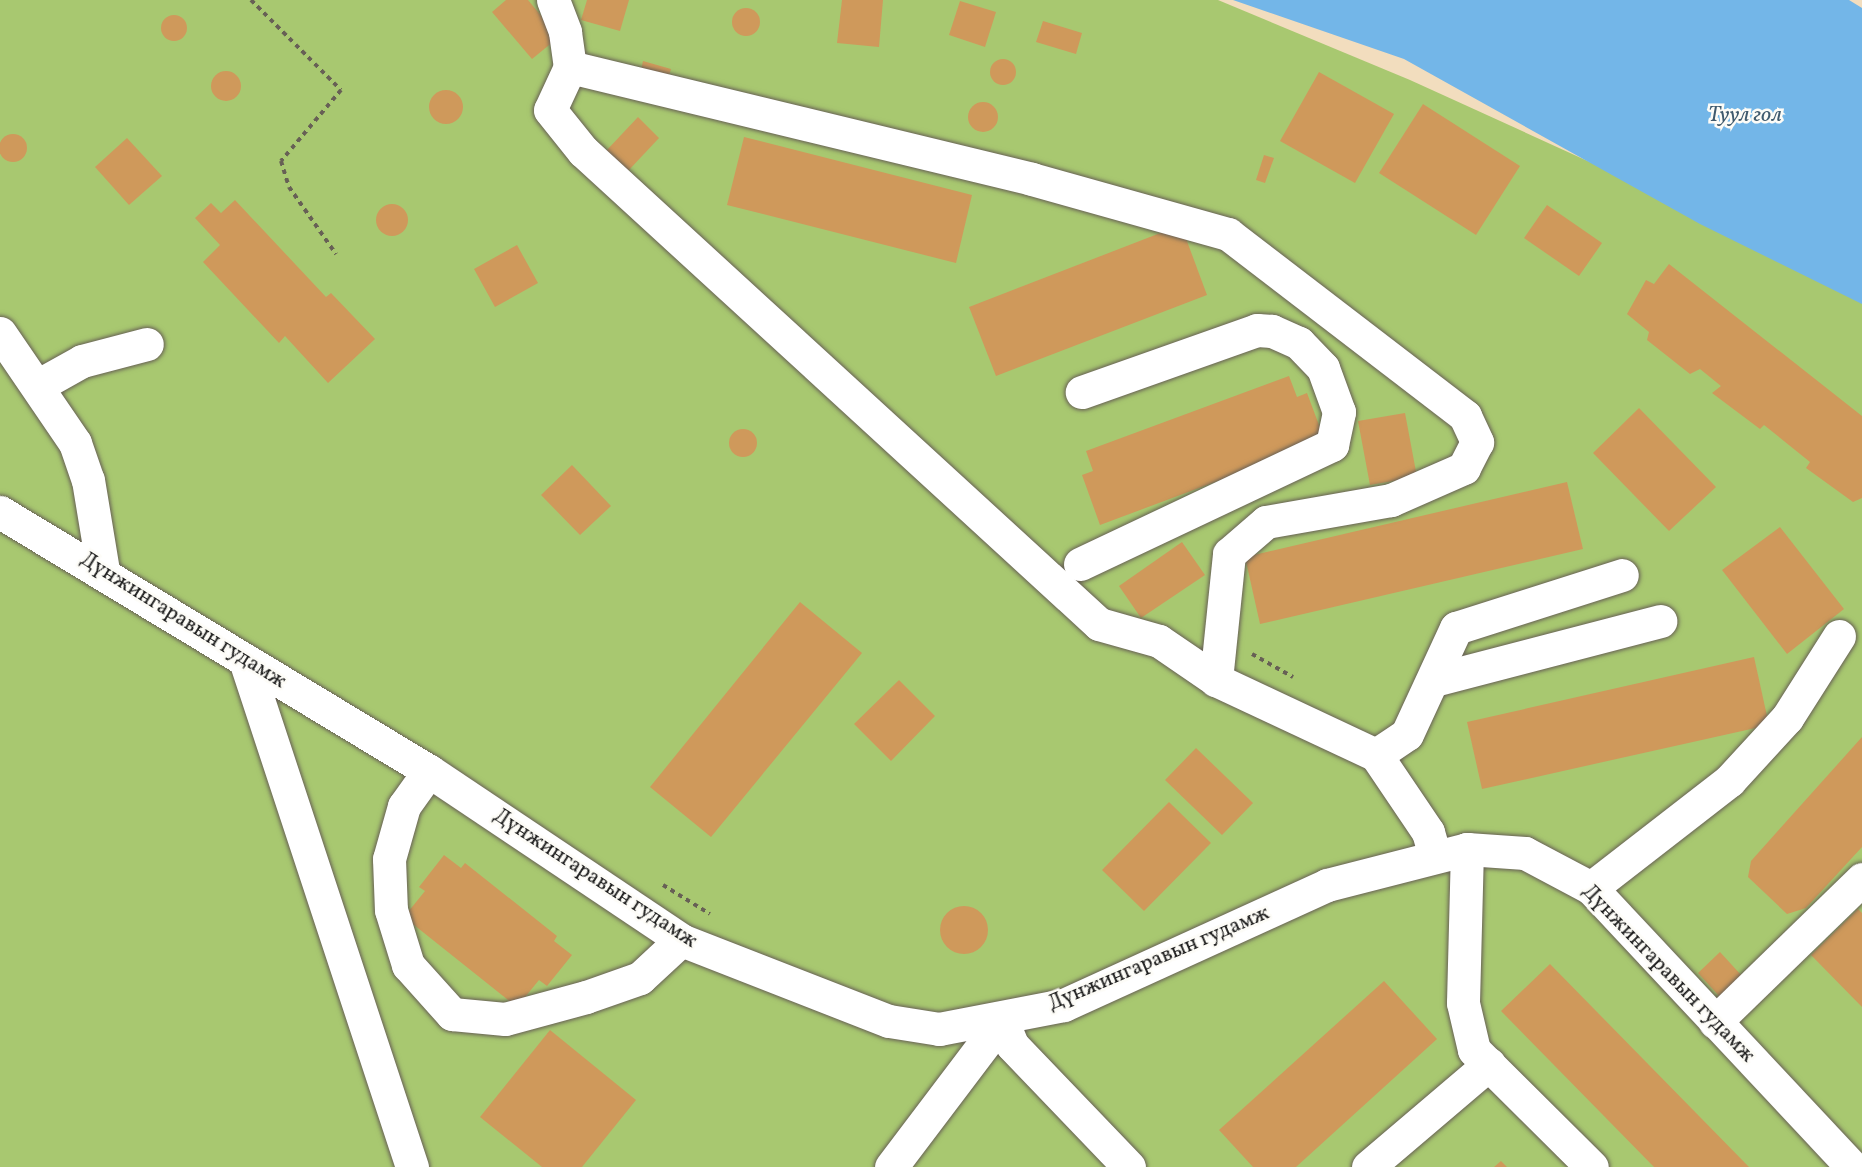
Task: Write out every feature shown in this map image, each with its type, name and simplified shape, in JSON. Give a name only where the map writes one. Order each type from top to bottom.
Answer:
[{"type":"street","points":[[553,0],[565,32],[570,67],[552,103],[552,118],[644,211],[1099,624],[1159,641],[1216,680],[1376,755],[1428,832],[1435,855]]},
{"type":"street","points":[[570,67],[1032,179],[1228,234],[1466,416],[1477,441],[1464,468],[1391,500],[1266,522],[1229,554],[1216,680]]},
{"type":"street","points":[[1080,564],[1332,445],[1339,412],[1323,368],[1299,343],[1272,330],[1257,330],[1082,392]]},
{"type":"street","points":[[0,333],[39,385],[75,443],[88,480],[103,571]]},
{"type":"street","points":[[39,385],[82,361],[147,344]]},
{"type":"street","name":"Дүнжингаравын гудамж","points":[[0,512],[103,571],[429,771],[681,940],[889,1021],[939,1029],[1002,1020],[1064,1005],[1327,885],[1435,855],[1467,849],[1525,853],[1591,888],[1852,1167]]},
{"type":"street","points":[[1376,755],[1407,734],[1434,680],[1455,628],[1622,575]]},
{"type":"street","points":[[1434,680],[1660,621]]},
{"type":"street","points":[[1591,888],[1729,781],[1787,718],[1839,636]]},
{"type":"street","points":[[245,660],[412,1167]]},
{"type":"street","points":[[429,771],[404,806],[389,859],[391,910],[408,965],[452,1014],[505,1019],[586,997],[640,978],[681,940]]},
{"type":"street","points":[[1467,849],[1463,1003],[1474,1050],[1592,1167]]},
{"type":"street","points":[[1715,1022],[1862,879]]},
{"type":"street","points":[[891,1167],[1002,1020]]},
{"type":"street","points":[[1002,1020],[1012,1045],[1129,1167]]},
{"type":"street","points":[[1368,1167],[1489,1064]]},
{"type":"path","points":[[251,0],[340,90],[281,161],[289,187],[336,254]]},
{"type":"path","points":[[653,879],[714,916]]},
{"type":"green space","points":[[0,0],[1218,0],[1410,80],[1862,286],[1862,1167],[0,1167]]},
{"type":"water","name":"Туул гол","points":[[1233,0],[1849,0],[1862,8],[1862,304],[1700,224],[1404,59]]},
{"type":"building","points":[[506,0],[528,0],[559,37],[532,59],[492,12]]},
{"type":"building","points":[[587,0],[629,0],[620,31],[581,20]]},
{"type":"building","points":[[842,0],[883,0],[879,47],[837,43]]},
{"type":"building","points":[[960,1],[996,12],[985,47],[949,35]]},
{"type":"building","points":[[746,8],[756,12],[760,22],[756,32],[746,36],[736,32],[732,22],[736,12]]},
{"type":"building","points":[[174,15],[183,19],[187,28],[183,37],[174,41],[165,37],[161,28],[165,19]]},
{"type":"building","points":[[1043,21],[1082,33],[1076,54],[1036,42]]},
{"type":"building","points":[[1003,59],[1012,63],[1016,72],[1012,81],[1003,85],[994,81],[990,72],[994,63]]},
{"type":"building","points":[[643,61],[671,69],[667,82],[640,74]]},
{"type":"building","points":[[226,71],[237,75],[241,86],[237,97],[226,101],[215,97],[211,86],[215,75]]},
{"type":"building","points":[[1319,72],[1394,114],[1355,183],[1280,141]]},
{"type":"building","points":[[446,90],[458,95],[463,107],[458,119],[446,124],[434,119],[429,107],[434,95]]},
{"type":"building","points":[[983,102],[994,106],[998,117],[994,128],[983,132],[972,128],[968,117],[972,106]]},
{"type":"building","points":[[1423,104],[1520,166],[1476,235],[1379,173]]},
{"type":"building","points":[[638,117],[659,138],[628,171],[606,151]]},
{"type":"building","points":[[13,134],[23,138],[27,148],[23,158],[13,162],[3,158],[-1,148],[3,138]]},
{"type":"building","points":[[744,137],[972,195],[956,263],[727,205]]},
{"type":"building","points":[[127,138],[162,176],[129,205],[95,167]]},
{"type":"building","points":[[1264,155],[1274,158],[1265,183],[1256,180]]},
{"type":"building","points":[[235,200],[326,297],[331,293],[375,339],[328,383],[285,336],[279,343],[203,262],[220,245],[195,218],[211,203],[221,213]]},
{"type":"building","points":[[392,204],[403,209],[408,220],[403,231],[392,236],[381,231],[376,220],[381,209]]},
{"type":"building","points":[[1547,205],[1602,243],[1579,276],[1524,238]]},
{"type":"building","points":[[1181,225],[1207,295],[996,376],[969,307]]},
{"type":"building","points":[[517,245],[538,283],[495,307],[474,269]]},
{"type":"building","points":[[1669,264],[1862,416],[1862,498],[1853,502],[1806,468],[1810,462],[1764,425],[1760,429],[1712,393],[1721,386],[1700,369],[1690,374],[1647,340],[1649,332],[1627,314],[1646,280],[1654,284]]},
{"type":"building","points":[[1289,376],[1297,397],[1307,393],[1325,441],[1100,525],[1082,475],[1093,471],[1086,451]]},
{"type":"building","points":[[1639,408],[1716,487],[1669,531],[1593,453]]},
{"type":"building","points":[[1405,413],[1417,477],[1370,485],[1358,421]]},
{"type":"building","points":[[743,429],[753,433],[757,443],[753,453],[743,457],[733,453],[729,443],[733,433]]},
{"type":"building","points":[[572,465],[611,506],[580,535],[541,495]]},
{"type":"building","points":[[1567,482],[1583,549],[1260,624],[1245,557]]},
{"type":"building","points":[[1780,527],[1844,609],[1787,654],[1722,570]]},
{"type":"building","points":[[1182,542],[1205,575],[1141,618],[1119,586]]},
{"type":"building","points":[[800,602],[862,653],[711,837],[650,787]]},
{"type":"building","points":[[1754,657],[1769,725],[1482,789],[1467,722]]},
{"type":"building","points":[[899,680],[935,716],[891,761],[854,724]]},
{"type":"building","points":[[1862,737],[1862,847],[1806,908],[1787,914],[1748,877],[1751,861]]},
{"type":"building","points":[[1196,748],[1253,803],[1222,835],[1165,780]]},
{"type":"building","points":[[1169,802],[1211,843],[1144,911],[1102,870]]},
{"type":"building","points":[[444,855],[461,868],[465,863],[557,936],[554,941],[572,955],[547,986],[539,980],[517,1007],[404,917],[425,891],[419,887]]},
{"type":"building","points":[[964,906],[981,913],[988,930],[981,947],[964,954],[947,947],[940,930],[947,913]]},
{"type":"building","points":[[1858,909],[1862,913],[1862,1007],[1811,955]]},
{"type":"building","points":[[1720,952],[1742,976],[1720,997],[1698,973]]},
{"type":"building","points":[[1550,964],[1749,1167],[1654,1167],[1501,1011]]},
{"type":"building","points":[[1384,981],[1437,1039],[1296,1167],[1253,1167],[1219,1130]]},
{"type":"building","points":[[550,1030],[636,1100],[582,1167],[542,1167],[480,1117]]},
{"type":"building","points":[[1501,1161],[1507,1167],[1494,1167]]}]
